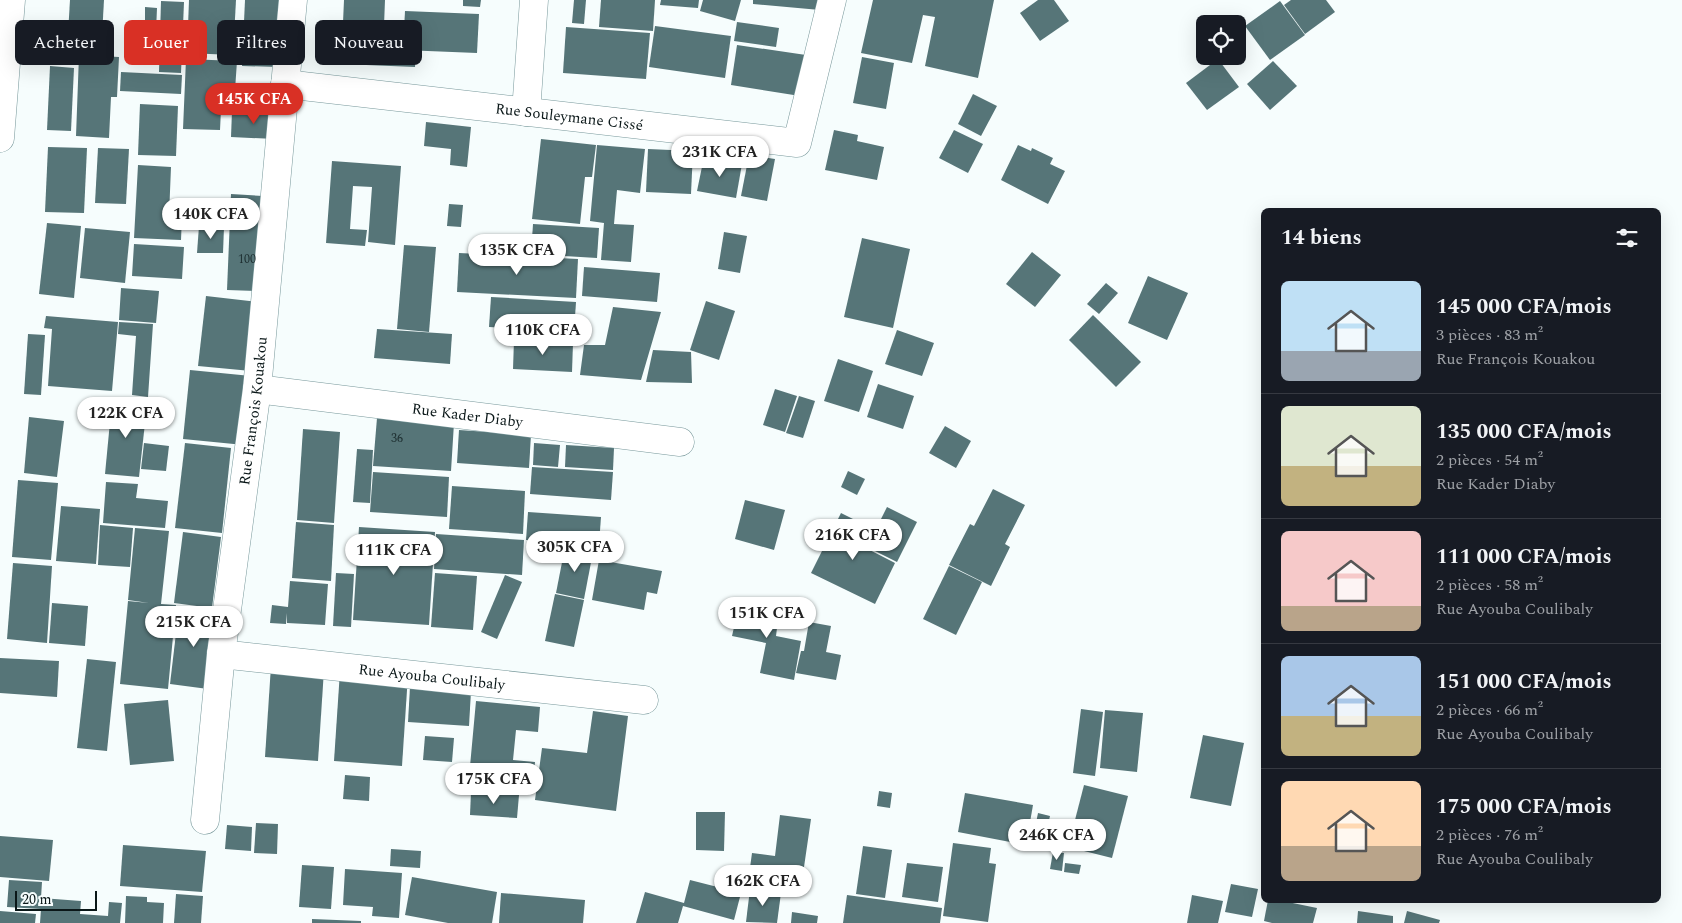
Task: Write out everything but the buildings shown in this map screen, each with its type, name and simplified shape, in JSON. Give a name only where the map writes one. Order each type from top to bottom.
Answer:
[{"type":"street","points":[[0,138],[11,0]]},
{"type":"street","name":"Rue François Kouakou","points":[[205,820],[221,654],[257,389],[293,0]]},
{"type":"street","points":[[526,112],[534,0]]},
{"type":"street","name":"Rue Souleymane Cissé","points":[[285,84],[797,143],[832,0]]},
{"type":"street","name":"Rue Kader Diaby","points":[[257,389],[680,442]]},
{"type":"street","name":"Rue Ayouba Coulibaly","points":[[221,654],[644,700]]}]
